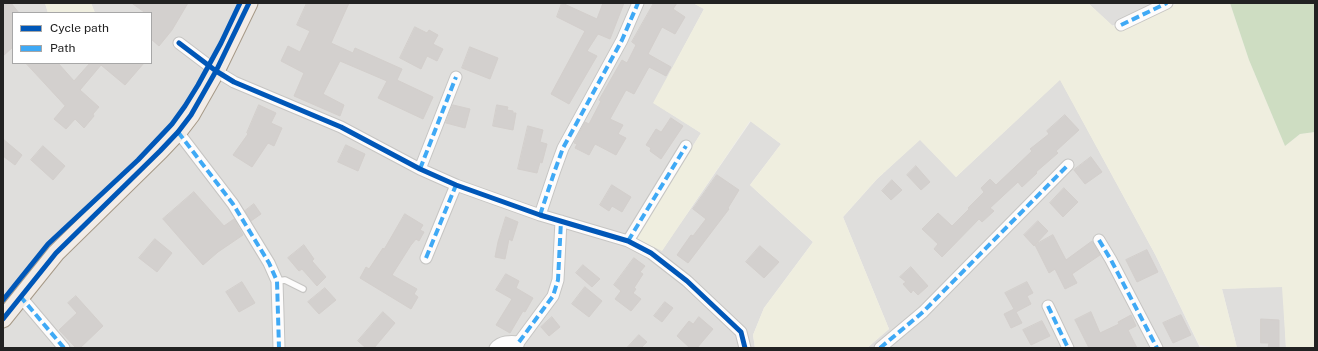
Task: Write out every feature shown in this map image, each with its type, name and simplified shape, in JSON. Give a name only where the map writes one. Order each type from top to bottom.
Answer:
[{"type":"main road","points":[[5,312],[56,253],[178,132],[192,115],[216,71],[249,3]]},
{"type":"street","points":[[540,215],[563,148],[622,40],[638,3]]},
{"type":"street","points":[[1121,25],[1167,3]]},
{"type":"street","points":[[178,43],[216,71],[234,82],[341,127],[420,169],[456,185],[540,215],[628,241],[651,254],[687,281],[741,332],[745,348]]},
{"type":"street","points":[[420,169],[456,76]]},
{"type":"street","points":[[178,132],[233,204],[269,262],[277,281],[279,348]]},
{"type":"street","points":[[628,241],[686,146]]},
{"type":"street","points":[[880,348],[923,312],[1068,165]]},
{"type":"street","points":[[426,258],[456,185]]},
{"type":"street","points":[[495,348],[502,343],[509,341],[518,345],[553,296],[558,280],[561,221]]},
{"type":"street","points":[[1099,240],[1157,348]]},
{"type":"street","points":[[20,296],[64,348]]},
{"type":"street","points":[[1048,306],[1068,348]]},
{"type":"lane","points":[[277,281],[285,280],[303,289]]},
{"type":"shaded area","points":[[3,3],[45,3],[48,12],[12,12],[12,64],[152,64],[152,12],[95,12],[91,3],[693,3],[704,9],[654,103],[701,133],[635,238],[662,250],[751,121],[781,144],[750,185],[813,242],[764,308],[753,335],[755,348],[3,348]]},
{"type":"shaded area","points":[[45,3],[91,3],[95,12],[48,12]]},
{"type":"shaded area","points":[[693,3],[1088,3],[1112,25],[1120,30],[1179,3],[1230,3],[1249,60],[1285,146],[1300,134],[1315,132],[1315,348],[1286,348],[1282,287],[1222,289],[1237,348],[1218,348],[1199,345],[1156,256],[1060,80],[956,177],[920,140],[877,179],[843,217],[889,329],[867,348],[755,348],[753,335],[764,308],[813,242],[750,185],[781,144],[750,121],[662,251],[635,238],[701,133],[653,103],[704,9]]},
{"type":"shaded area","points":[[1088,3],[1157,3],[1112,26]]},
{"type":"shaded area","points":[[1060,79],[1156,256],[1200,348],[867,348],[889,329],[843,217],[877,179],[920,139],[956,177]]},
{"type":"shaded area","points":[[1283,286],[1286,348],[1237,348],[1222,289]]},
{"type":"green space","points":[[1230,3],[1315,3],[1315,132],[1300,134],[1285,146],[1249,60]]},
{"type":"building","points":[[3,3],[11,3],[18,12],[12,12],[12,48],[3,56]]},
{"type":"building","points":[[132,3],[188,3],[172,30],[159,46],[152,40],[152,12],[145,12]]},
{"type":"building","points":[[307,3],[349,3],[331,43],[353,53],[355,48],[402,69],[397,80],[433,97],[423,119],[378,98],[387,81],[340,61],[323,94],[344,105],[340,116],[294,96],[304,73],[281,61],[288,46],[300,52],[310,31],[297,25]]},
{"type":"building","points":[[562,3],[597,19],[603,3],[624,3],[610,39],[598,34],[587,51],[597,56],[569,104],[551,94],[585,31],[557,17]]},
{"type":"building","points":[[654,3],[677,3],[673,9],[685,17],[675,34],[662,27],[648,54],[671,67],[666,76],[649,67],[634,94],[626,90],[610,119],[623,125],[618,134],[626,138],[616,155],[595,144],[589,155],[575,148],[577,144],[574,143],[585,122],[589,124],[601,101],[599,100],[622,60],[627,63],[636,45],[632,42]]},
{"type":"building","points":[[415,27],[427,33],[429,30],[438,35],[433,44],[443,49],[437,61],[427,56],[421,69],[400,58]]},
{"type":"building","points":[[470,47],[498,58],[490,79],[462,68]]},
{"type":"building","points":[[27,64],[59,64],[74,81],[89,64],[143,64],[125,85],[101,65],[80,90],[99,107],[84,128],[75,119],[66,129],[54,119],[65,106]]},
{"type":"building","points":[[259,105],[276,113],[271,123],[282,128],[274,146],[268,143],[252,167],[233,155],[248,134],[247,133]]},
{"type":"building","points":[[453,105],[470,109],[465,128],[446,123]]},
{"type":"building","points":[[497,105],[508,107],[507,110],[516,113],[513,130],[493,126]]},
{"type":"building","points":[[1065,115],[1079,130],[1056,151],[1058,153],[1036,172],[1037,173],[1022,187],[1018,182],[990,208],[994,211],[982,222],[979,219],[942,257],[934,249],[938,244],[922,229],[938,213],[952,226],[984,192],[981,188],[990,179],[996,185],[1032,151],[1030,149],[1049,134],[1047,131]]},
{"type":"building","points":[[671,118],[683,126],[661,159],[650,151],[651,148],[646,145],[656,129],[661,132]]},
{"type":"building","points":[[528,126],[543,130],[540,142],[547,144],[542,163],[540,162],[537,173],[518,169]]},
{"type":"building","points":[[3,139],[22,155],[15,165],[3,156]]},
{"type":"building","points":[[346,145],[365,154],[358,171],[338,162]]},
{"type":"building","points":[[43,146],[65,166],[53,180],[31,160]]},
{"type":"building","points":[[1091,157],[1102,172],[1085,184],[1074,170]]},
{"type":"building","points":[[916,166],[930,182],[921,190],[907,175]]},
{"type":"building","points":[[717,175],[739,190],[728,208],[729,209],[688,263],[677,255],[691,235],[693,236],[706,219],[693,209]]},
{"type":"building","points":[[892,180],[902,190],[891,200],[882,191]]},
{"type":"building","points":[[612,185],[631,197],[622,212],[612,206],[609,211],[600,205]]},
{"type":"building","points":[[1064,188],[1078,202],[1063,217],[1050,203]]},
{"type":"building","points":[[194,192],[224,226],[234,219],[243,235],[218,252],[203,265],[163,219]]},
{"type":"building","points":[[254,204],[261,214],[251,221],[245,211]]},
{"type":"building","points":[[405,214],[423,225],[420,230],[424,232],[419,241],[416,239],[411,245],[392,275],[417,289],[414,294],[418,297],[411,309],[360,278],[366,267],[369,269],[383,248],[384,249]]},
{"type":"building","points":[[506,217],[518,222],[512,241],[509,239],[505,259],[495,257]]},
{"type":"building","points":[[1038,221],[1048,231],[1034,246],[1024,235]]},
{"type":"building","points":[[1053,235],[1066,260],[1092,241],[1100,255],[1072,274],[1077,283],[1065,289],[1055,269],[1049,273],[1035,245]]},
{"type":"building","points":[[155,239],[172,253],[157,272],[139,258]]},
{"type":"building","points":[[304,245],[314,259],[312,261],[326,277],[317,286],[302,269],[299,271],[288,258]]},
{"type":"building","points":[[760,246],[779,262],[764,278],[746,262]]},
{"type":"building","points":[[1147,250],[1158,272],[1137,282],[1126,260]]},
{"type":"building","points":[[634,258],[645,266],[640,272],[643,274],[634,288],[636,289],[633,293],[641,299],[631,311],[615,299],[621,291],[614,285]]},
{"type":"building","points":[[583,265],[600,279],[592,287],[576,273]]},
{"type":"building","points":[[911,267],[928,286],[918,295],[913,290],[911,293],[903,284],[906,282],[900,277]]},
{"type":"building","points":[[506,274],[519,281],[516,288],[533,298],[525,312],[523,311],[510,333],[496,325],[512,299],[496,290]]},
{"type":"building","points":[[242,282],[255,303],[239,312],[226,292]]},
{"type":"building","points":[[1027,282],[1033,293],[1027,296],[1031,304],[1016,312],[1022,323],[1011,328],[1004,314],[1014,309],[1005,293]]},
{"type":"building","points":[[585,287],[602,301],[589,317],[572,304]]},
{"type":"building","points":[[325,288],[336,300],[319,314],[308,302]]},
{"type":"building","points":[[76,296],[103,326],[80,348],[76,348],[59,330],[77,313],[68,303]]},
{"type":"building","points":[[665,302],[673,308],[662,322],[654,316]]},
{"type":"building","points":[[383,312],[395,323],[374,348],[366,348],[358,341]]},
{"type":"building","points":[[1091,312],[1100,333],[1119,324],[1118,322],[1131,315],[1136,326],[1128,330],[1137,348],[1089,348],[1075,320]]},
{"type":"building","points":[[1181,315],[1191,335],[1173,343],[1163,323]]},
{"type":"building","points":[[552,317],[560,327],[549,336],[541,327]]},
{"type":"building","points":[[699,317],[713,329],[697,348],[690,348],[677,336],[689,321],[693,324]]},
{"type":"building","points":[[1261,319],[1279,320],[1279,348],[1268,348],[1269,343],[1261,343]]},
{"type":"building","points":[[1042,321],[1050,336],[1031,345],[1023,330]]},
{"type":"building","points":[[639,335],[647,342],[641,348],[627,348]]},
{"type":"marked path","points":[[540,215],[563,148],[622,40],[638,3]]},
{"type":"marked path","points":[[1121,25],[1167,3]]},
{"type":"marked path","points":[[420,169],[456,77]]},
{"type":"marked path","points":[[178,132],[233,204],[269,263],[277,281],[279,348]]},
{"type":"marked path","points":[[628,241],[686,146]]},
{"type":"marked path","points":[[880,348],[923,312],[1068,165]]},
{"type":"marked path","points":[[426,258],[456,185]]},
{"type":"marked path","points":[[519,342],[553,296],[558,280],[561,221]]},
{"type":"marked path","points":[[1099,240],[1157,348]]},
{"type":"marked path","points":[[20,296],[64,348]]},
{"type":"marked path","points":[[1048,306],[1068,348]]},
{"type":"cycle path","points":[[3,300],[48,244],[138,160],[172,124],[198,85],[221,43],[240,3]]},
{"type":"cycle path","points":[[3,319],[56,253],[178,132],[191,115],[216,71],[249,3]]},
{"type":"cycle path","points":[[179,43],[216,71],[234,82],[341,127],[420,169],[456,185],[540,215],[628,241],[651,253],[687,281],[741,332],[745,348]]}]
